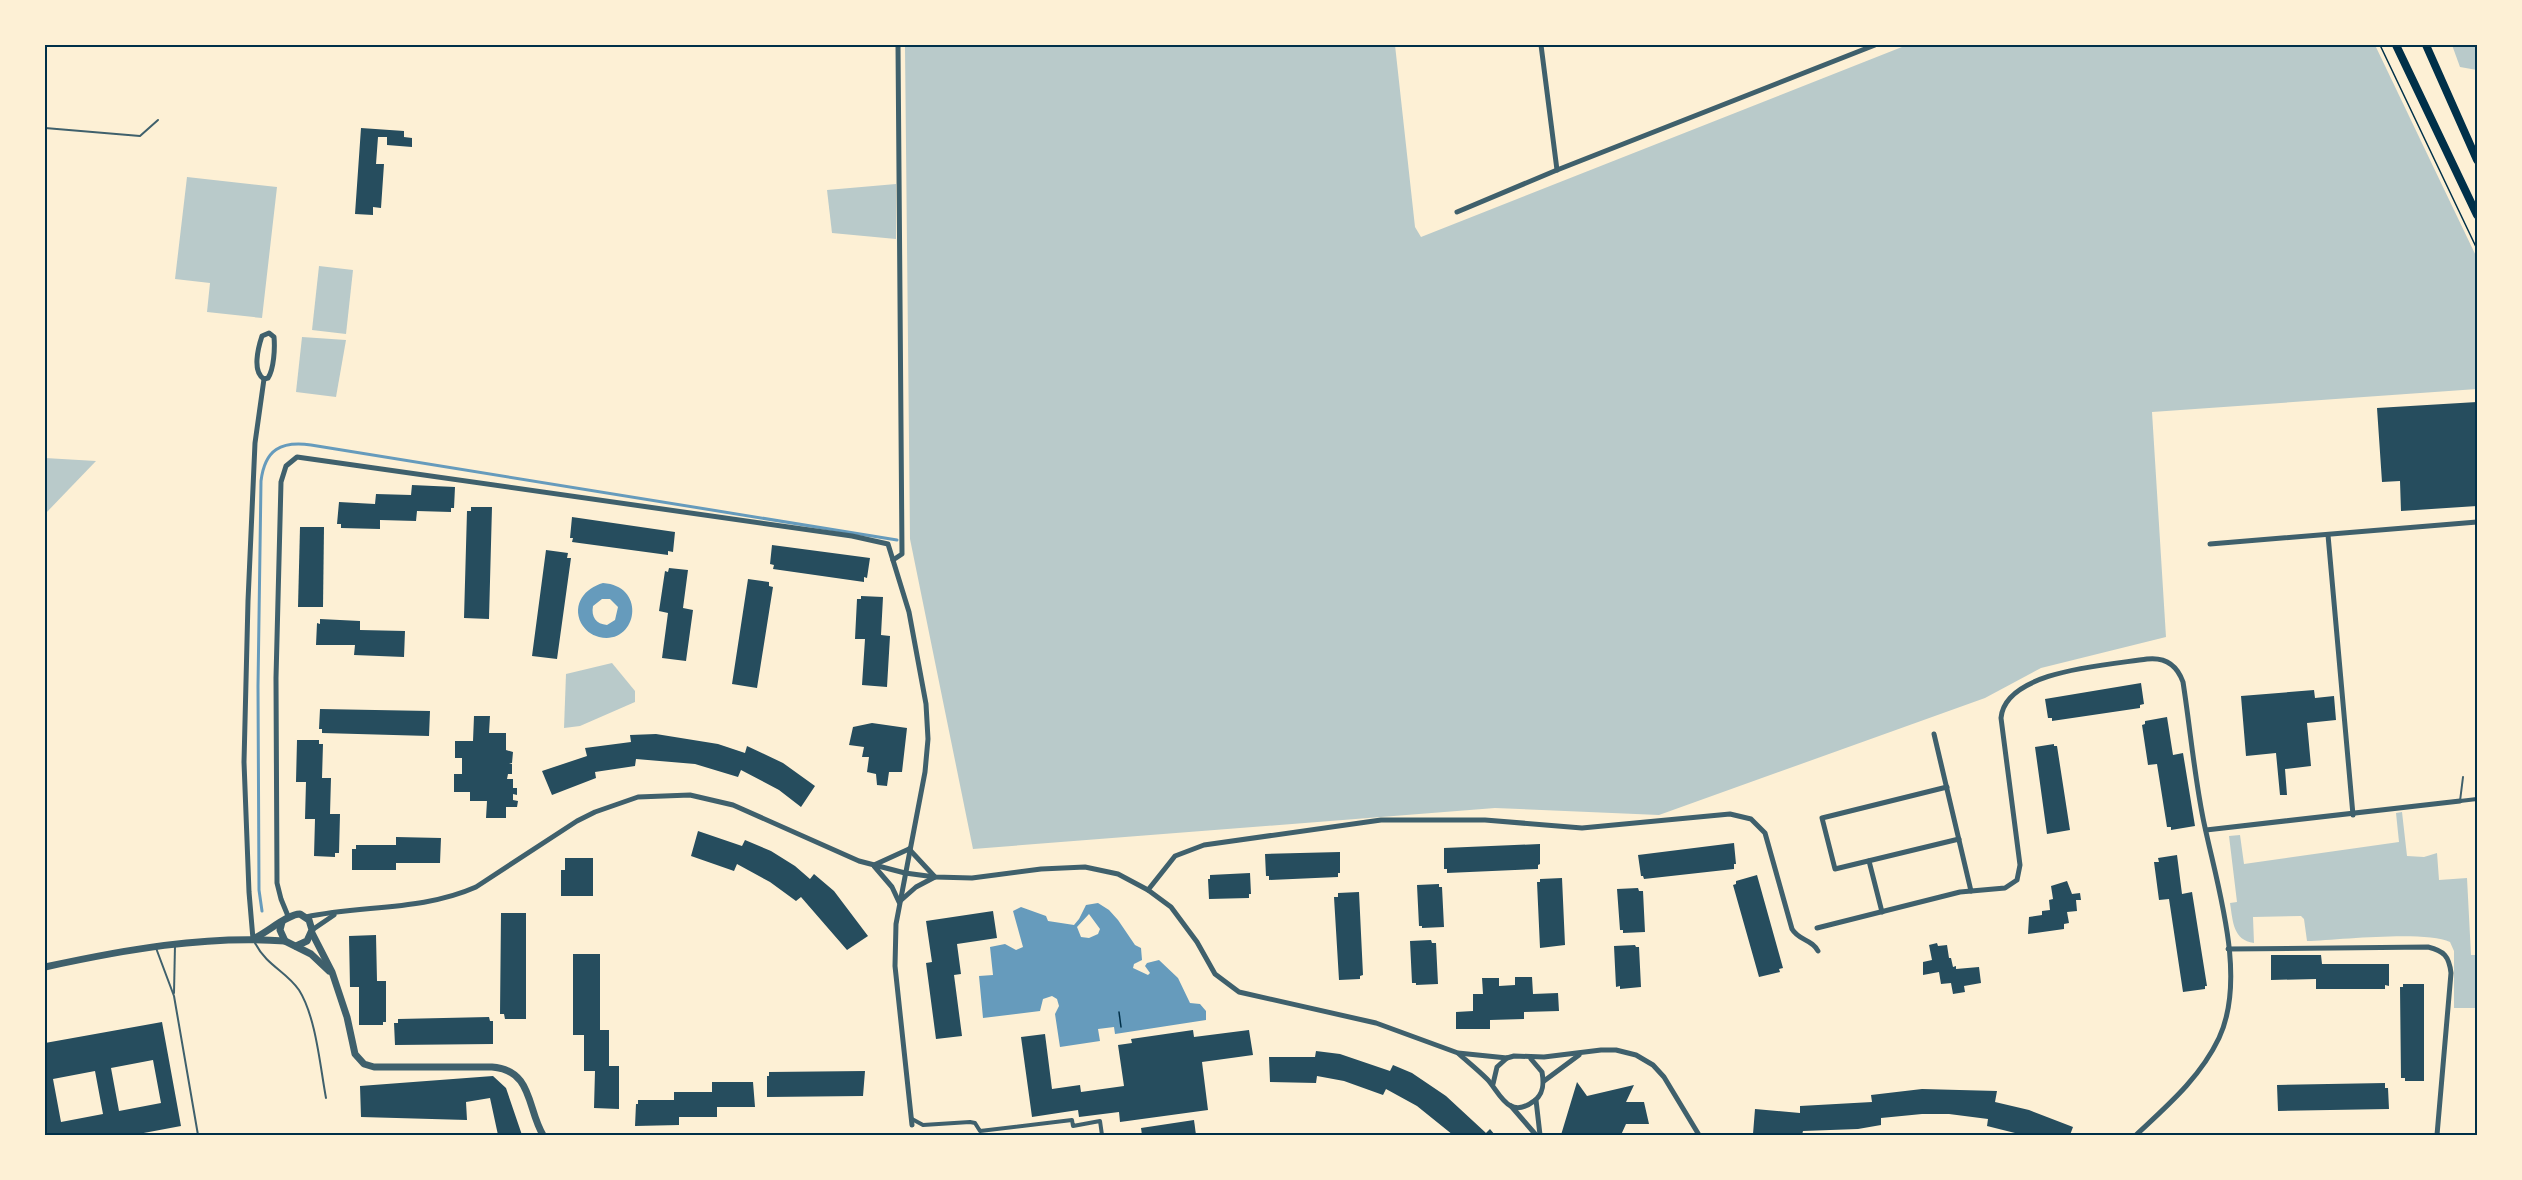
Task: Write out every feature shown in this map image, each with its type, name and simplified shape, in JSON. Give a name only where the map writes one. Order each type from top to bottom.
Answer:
[{"type":"main road","points":[[2396,45],[2477,215]]},
{"type":"main road","points":[[2426,45],[2477,160]]},
{"type":"street","points":[[892,560],[902,554],[898,45]]},
{"type":"street","points":[[1542,45],[1557,170]]},
{"type":"street","points":[[1457,212],[1557,170],[1875,45]]},
{"type":"street","points":[[269,333],[274,337],[271,372],[270,376],[264,379],[256,370],[261,336],[269,333]]},
{"type":"street","points":[[253,939],[244,762],[253,465],[264,379]]},
{"type":"street","points":[[288,916],[280,899],[277,883],[276,678],[280,482],[286,466],[297,456],[852,536],[888,544],[909,612],[926,704],[928,739],[926,772],[896,924],[895,966],[912,1122],[923,1125],[970,1122],[975,1124],[980,1131],[1072,1120],[1073,1126],[1100,1122],[1102,1135]]},
{"type":"street","points":[[2210,544],[2477,522]]},
{"type":"street","points":[[2328,535],[2353,815]]},
{"type":"street","points":[[1817,928],[1971,891],[1992,891],[2014,883],[2020,865],[2002,711],[2007,699],[2044,677],[2154,658],[2168,662],[2175,667],[2183,682],[2206,830],[2228,949],[2230,992],[2227,1015],[2219,1037],[2193,1078],[2136,1135]]},
{"type":"street","points":[[1934,734],[1971,891]]},
{"type":"street","points":[[1947,787],[1822,818],[1835,869],[1959,838]]},
{"type":"street","points":[[253,939],[288,916],[296,914],[306,917],[339,913],[425,902],[460,894],[476,887],[584,817],[615,803],[650,795],[690,795],[733,805],[873,865],[905,873],[934,877],[972,878],[1041,869],[1085,867],[1118,874],[1165,902],[1197,942],[1215,974],[1239,992],[1376,1023],[1458,1053],[1529,1058],[1616,1050],[1645,1060],[1665,1077],[1699,1135]]},
{"type":"street","points":[[2206,830],[2353,815],[2477,799]]},
{"type":"street","points":[[1148,890],[1174,856],[1204,845],[1381,820],[1485,820],[1582,828],[1730,814],[1751,819],[1765,833],[1792,929],[1797,936],[1812,942],[1818,951]]},
{"type":"street","points":[[873,865],[909,849]]},
{"type":"street","points":[[909,849],[934,877]]},
{"type":"street","points":[[1869,861],[1882,912]]},
{"type":"street","points":[[873,865],[892,887],[899,902]]},
{"type":"street","points":[[899,902],[916,887],[934,877]]},
{"type":"street","points":[[296,946],[305,944],[312,932],[339,913]]},
{"type":"street","points":[[306,917],[334,979],[347,1017],[353,1050],[363,1064],[374,1067],[492,1067],[506,1070],[524,1086],[543,1135]]},
{"type":"street","points":[[282,922],[280,930],[285,941]]},
{"type":"street","points":[[45,967],[155,947],[253,939],[285,941],[296,946],[314,956],[334,979]]},
{"type":"street","points":[[2228,949],[2428,946],[2446,954],[2450,960],[2451,973],[2437,1135]]},
{"type":"street","points":[[1458,1053],[1493,1086],[1499,1098],[1510,1105],[1538,1135]]},
{"type":"street","points":[[1544,1081],[1580,1054]]},
{"type":"street","points":[[1493,1086],[1494,1073],[1507,1058]]},
{"type":"street","points":[[1510,1105],[1521,1107],[1536,1100],[1540,1095],[1544,1081],[1542,1072],[1529,1058]]},
{"type":"street","points":[[1536,1100],[1538,1135]]},
{"type":"lane","points":[[45,128],[140,136],[158,120]]},
{"type":"lane","points":[[2460,801],[2463,777]]},
{"type":"lane","points":[[253,939],[263,957],[294,983],[305,1001],[327,1098]]},
{"type":"lane","points":[[174,996],[176,945]]},
{"type":"lane","points":[[155,947],[174,996],[198,1135]]},
{"type":"lane","points":[[165,973],[171,975],[175,972]]},
{"type":"path","points":[[2380,45],[2477,249]]},
{"type":"path","points":[[1119,1012],[1121,1027]]},
{"type":"shaded area","points":[[886,45],[1395,45],[1415,227],[1421,237],[1907,45],[2375,45],[2477,258],[2477,389],[2152,412],[2166,637],[2041,668],[1985,698],[1659,815],[1495,808],[973,849],[910,539],[905,47]]},
{"type":"shaded area","points":[[2452,45],[2477,45],[2477,70],[2460,67]]},
{"type":"shaded area","points":[[187,177],[277,187],[262,318],[207,312],[210,283],[175,279]]},
{"type":"shaded area","points":[[896,184],[896,239],[832,233],[827,190]]},
{"type":"shaded area","points":[[319,266],[353,270],[346,334],[312,330]]},
{"type":"shaded area","points":[[302,337],[346,340],[336,397],[296,392]]},
{"type":"shaded area","points":[[45,458],[96,461],[45,514]]},
{"type":"shaded area","points":[[612,663],[635,691],[635,702],[580,726],[564,728],[566,674]]},
{"type":"shaded area","points":[[2402,812],[2407,856],[2424,857],[2437,853],[2439,880],[2467,878],[2471,955],[2477,955],[2477,1008],[2454,1008],[2454,951],[2450,942],[2438,938],[2402,936],[2307,941],[2304,919],[2301,916],[2253,917],[2254,943],[2242,938],[2235,929],[2230,903],[2237,902],[2229,836],[2240,835],[2244,864],[2399,842],[2396,813]]},
{"type":"water","points":[[603,583],[617,587],[627,594],[632,604],[629,625],[622,633],[612,637],[599,637],[591,634],[581,623],[579,603],[586,593]],"holes":[[[602,599],[610,599],[618,607],[615,620],[607,625],[595,619],[593,606]]]},
{"type":"water","points":[[1098,903],[1109,910],[1135,945],[1141,948],[1142,960],[1134,964],[1133,968],[1148,975],[1150,973],[1145,966],[1147,963],[1159,960],[1178,978],[1190,1003],[1200,1004],[1206,1011],[1206,1020],[1115,1034],[1114,1027],[1098,1029],[1100,1041],[1060,1047],[1055,1014],[1059,1006],[1057,999],[1052,996],[1043,999],[1040,1011],[983,1018],[979,976],[993,975],[990,947],[1005,944],[1016,950],[1023,947],[1013,911],[1021,907],[1046,916],[1048,921],[1074,925],[1086,905]],"holes":[[[1089,914],[1100,929],[1098,934],[1089,938],[1081,937],[1077,927]]]},
{"type":"building","points":[[361,128],[404,131],[404,137],[412,138],[412,147],[387,145],[387,137],[378,137],[376,164],[384,164],[381,208],[373,207],[373,215],[355,214]]},
{"type":"building","points":[[2477,402],[2477,506],[2401,511],[2400,481],[2382,482],[2377,408]]},
{"type":"building","points":[[412,485],[455,487],[454,508],[451,508],[451,512],[417,511],[416,521],[380,520],[380,529],[341,528],[341,524],[337,524],[339,502],[375,504],[376,494],[411,495]]},
{"type":"building","points":[[471,507],[492,507],[489,619],[464,618],[467,511],[471,511]]},
{"type":"building","points":[[572,517],[675,532],[673,552],[668,551],[668,555],[572,542],[573,538],[570,538]]},
{"type":"building","points":[[300,527],[324,527],[323,607],[298,607]]},
{"type":"building","points":[[772,545],[870,558],[867,578],[864,577],[864,582],[773,569],[774,565],[770,564]]},
{"type":"building","points":[[546,550],[568,553],[567,558],[571,558],[557,659],[532,656]]},
{"type":"building","points":[[669,568],[688,570],[683,608],[693,610],[686,661],[662,658],[668,613],[659,611],[665,571],[668,572]]},
{"type":"building","points":[[748,579],[769,582],[769,586],[773,587],[757,688],[732,684]]},
{"type":"building","points":[[861,596],[883,597],[881,635],[890,636],[887,687],[862,685],[865,639],[855,639],[857,599],[861,599]]},
{"type":"building","points":[[320,619],[360,621],[360,630],[405,631],[404,657],[354,655],[355,645],[316,645],[317,623],[320,624]]},
{"type":"building","points":[[2141,683],[2144,704],[2140,705],[2140,708],[2052,721],[2052,718],[2048,718],[2045,699]]},
{"type":"building","points":[[2314,690],[2315,698],[2334,696],[2336,720],[2307,723],[2311,766],[2285,769],[2287,795],[2280,795],[2276,753],[2246,756],[2241,696]]},
{"type":"building","points":[[320,709],[430,711],[429,736],[322,733],[322,729],[319,729]]},
{"type":"building","points":[[474,716],[490,716],[489,733],[506,733],[506,750],[513,752],[512,763],[509,763],[512,764],[512,774],[508,774],[507,779],[513,779],[513,788],[517,788],[517,795],[513,794],[513,800],[518,801],[517,807],[506,807],[506,818],[486,818],[487,801],[470,801],[470,792],[454,792],[454,774],[462,774],[462,758],[455,758],[455,741],[473,741]]},
{"type":"building","points":[[2167,717],[2173,755],[2183,753],[2195,826],[2171,830],[2171,827],[2167,827],[2157,764],[2148,765],[2142,725],[2145,721]]},
{"type":"building","points":[[872,723],[907,728],[902,772],[889,772],[887,786],[877,785],[876,774],[867,772],[869,757],[862,757],[864,747],[849,745],[853,727]]},
{"type":"building","points":[[656,734],[718,744],[745,753],[747,746],[783,763],[815,786],[801,807],[779,790],[741,770],[738,777],[695,764],[636,759],[635,766],[595,772],[596,778],[552,795],[542,771],[587,756],[585,748],[631,742],[630,735]]},
{"type":"building","points":[[297,740],[319,740],[319,744],[323,744],[322,778],[331,778],[330,814],[340,814],[339,853],[335,853],[335,857],[314,856],[315,819],[305,819],[306,782],[296,782]]},
{"type":"building","points":[[2054,744],[2057,746],[2070,830],[2047,834],[2035,747]]},
{"type":"building","points":[[698,831],[742,846],[745,840],[771,851],[795,866],[810,879],[814,874],[834,891],[868,936],[847,950],[801,897],[796,901],[770,882],[737,864],[734,871],[691,856]]},
{"type":"building","points":[[396,837],[441,838],[440,863],[396,863],[396,870],[352,870],[352,849],[356,849],[356,845],[396,845]]},
{"type":"building","points":[[1734,843],[1736,864],[1734,864],[1734,869],[1644,879],[1641,876],[1638,855]]},
{"type":"building","points":[[1540,844],[1538,869],[1447,873],[1447,869],[1444,869],[1444,848]]},
{"type":"building","points":[[1340,852],[1338,877],[1269,880],[1269,876],[1266,876],[1265,854]]},
{"type":"building","points":[[2177,855],[2182,894],[2192,892],[2207,986],[2205,989],[2183,992],[2169,899],[2159,900],[2154,862],[2159,862],[2158,858]]},
{"type":"building","points":[[565,858],[593,858],[593,896],[561,896],[561,870],[565,870]]},
{"type":"building","points":[[1250,873],[1251,894],[1249,898],[1209,899],[1208,879],[1210,875]]},
{"type":"building","points":[[1757,875],[1783,968],[1779,969],[1780,972],[1759,977],[1733,885],[1736,881]]},
{"type":"building","points":[[1562,878],[1565,945],[1540,948],[1537,882],[1540,882],[1540,879]]},
{"type":"building","points":[[2067,881],[2072,894],[2080,893],[2081,900],[2076,900],[2077,911],[2067,912],[2069,923],[2064,924],[2064,929],[2028,934],[2029,917],[2042,915],[2042,911],[2050,910],[2049,900],[2053,899],[2051,886]]},
{"type":"building","points":[[1439,884],[1439,887],[1442,887],[1444,927],[1422,928],[1419,926],[1417,885]]},
{"type":"building","points":[[1638,888],[1639,891],[1643,891],[1645,932],[1623,933],[1623,930],[1620,930],[1617,889]]},
{"type":"building","points":[[1359,892],[1363,975],[1360,979],[1339,980],[1334,897],[1338,897],[1338,893]]},
{"type":"building","points":[[993,911],[997,938],[957,944],[961,974],[954,975],[962,1036],[936,1039],[926,963],[932,962],[926,921]]},
{"type":"building","points":[[501,913],[526,913],[526,1019],[505,1019],[504,1014],[500,1014]]},
{"type":"building","points":[[376,935],[377,981],[386,981],[386,1022],[383,1022],[383,1025],[359,1025],[359,987],[350,987],[349,936]]},
{"type":"building","points":[[1431,940],[1432,943],[1436,943],[1438,984],[1416,985],[1412,983],[1410,941]]},
{"type":"building","points":[[1937,943],[1938,946],[1947,945],[1949,958],[1956,969],[1979,967],[1981,983],[1964,986],[1965,992],[1953,994],[1951,983],[1941,984],[1939,972],[1923,975],[1923,962],[1932,960],[1929,945]]},
{"type":"building","points":[[1635,945],[1639,947],[1641,987],[1620,989],[1620,986],[1616,987],[1614,946]]},
{"type":"building","points":[[573,954],[600,954],[600,1030],[609,1030],[609,1066],[619,1066],[619,1109],[594,1108],[595,1071],[584,1071],[584,1035],[573,1035]]},
{"type":"building","points":[[2271,955],[2321,955],[2322,964],[2389,964],[2389,986],[2385,985],[2385,989],[2316,989],[2316,979],[2271,980]]},
{"type":"building","points":[[1515,977],[1532,977],[1533,994],[1558,993],[1559,1011],[1524,1012],[1524,1019],[1490,1020],[1490,1029],[1456,1029],[1456,1012],[1473,1011],[1473,994],[1483,994],[1482,978],[1499,978],[1499,986],[1515,985]]},
{"type":"building","points":[[2403,984],[2424,984],[2424,1081],[2405,1081],[2405,1078],[2401,1078],[2400,987],[2403,987]]},
{"type":"building","points":[[489,1017],[490,1021],[493,1021],[493,1044],[395,1045],[394,1023],[398,1023],[398,1019]]},
{"type":"building","points":[[162,1022],[181,1126],[133,1135],[45,1135],[45,1043]],"holes":[[[153,1060],[161,1103],[119,1111],[111,1068]],[[95,1071],[103,1114],[61,1122],[53,1079]]]},
{"type":"building","points":[[1193,1030],[1194,1037],[1249,1030],[1253,1055],[1202,1062],[1208,1110],[1120,1122],[1119,1112],[1079,1117],[1078,1110],[1032,1117],[1021,1037],[1045,1034],[1052,1089],[1080,1085],[1081,1092],[1124,1086],[1118,1045],[1132,1043],[1131,1039]]},
{"type":"building","points":[[1316,1051],[1340,1054],[1390,1071],[1393,1065],[1412,1073],[1446,1096],[1486,1133],[1490,1129],[1495,1135],[1453,1135],[1417,1106],[1386,1089],[1383,1095],[1344,1081],[1317,1076],[1316,1083],[1270,1082],[1269,1057],[1315,1057]]},
{"type":"building","points":[[865,1071],[863,1096],[767,1097],[769,1072]]},
{"type":"building","points":[[493,1076],[506,1088],[522,1135],[498,1135],[490,1098],[466,1102],[467,1120],[361,1117],[360,1086]]},
{"type":"building","points":[[712,1082],[753,1082],[755,1107],[717,1107],[717,1117],[679,1117],[679,1125],[635,1126],[638,1100],[674,1100],[674,1092],[712,1092]]},
{"type":"building","points":[[1577,1082],[1587,1096],[1634,1085],[1626,1102],[1644,1102],[1649,1124],[1626,1124],[1621,1135],[1561,1135]]},
{"type":"building","points":[[2385,1083],[2385,1088],[2388,1088],[2389,1109],[2278,1111],[2277,1085]]},
{"type":"building","points":[[1922,1089],[1997,1091],[1995,1102],[2029,1110],[2073,1127],[2070,1135],[2023,1135],[1987,1126],[1988,1119],[1949,1114],[1922,1114],[1881,1118],[1881,1125],[1858,1129],[1803,1131],[1802,1135],[1753,1134],[1755,1109],[1800,1113],[1800,1106],[1872,1102],[1871,1095]]},
{"type":"building","points":[[1194,1120],[1196,1135],[1142,1135],[1141,1128]]},
{"type":"waterway","points":[[262,911],[259,890],[258,686],[261,481],[266,461],[276,450],[291,444],[311,445],[897,540]]}]
